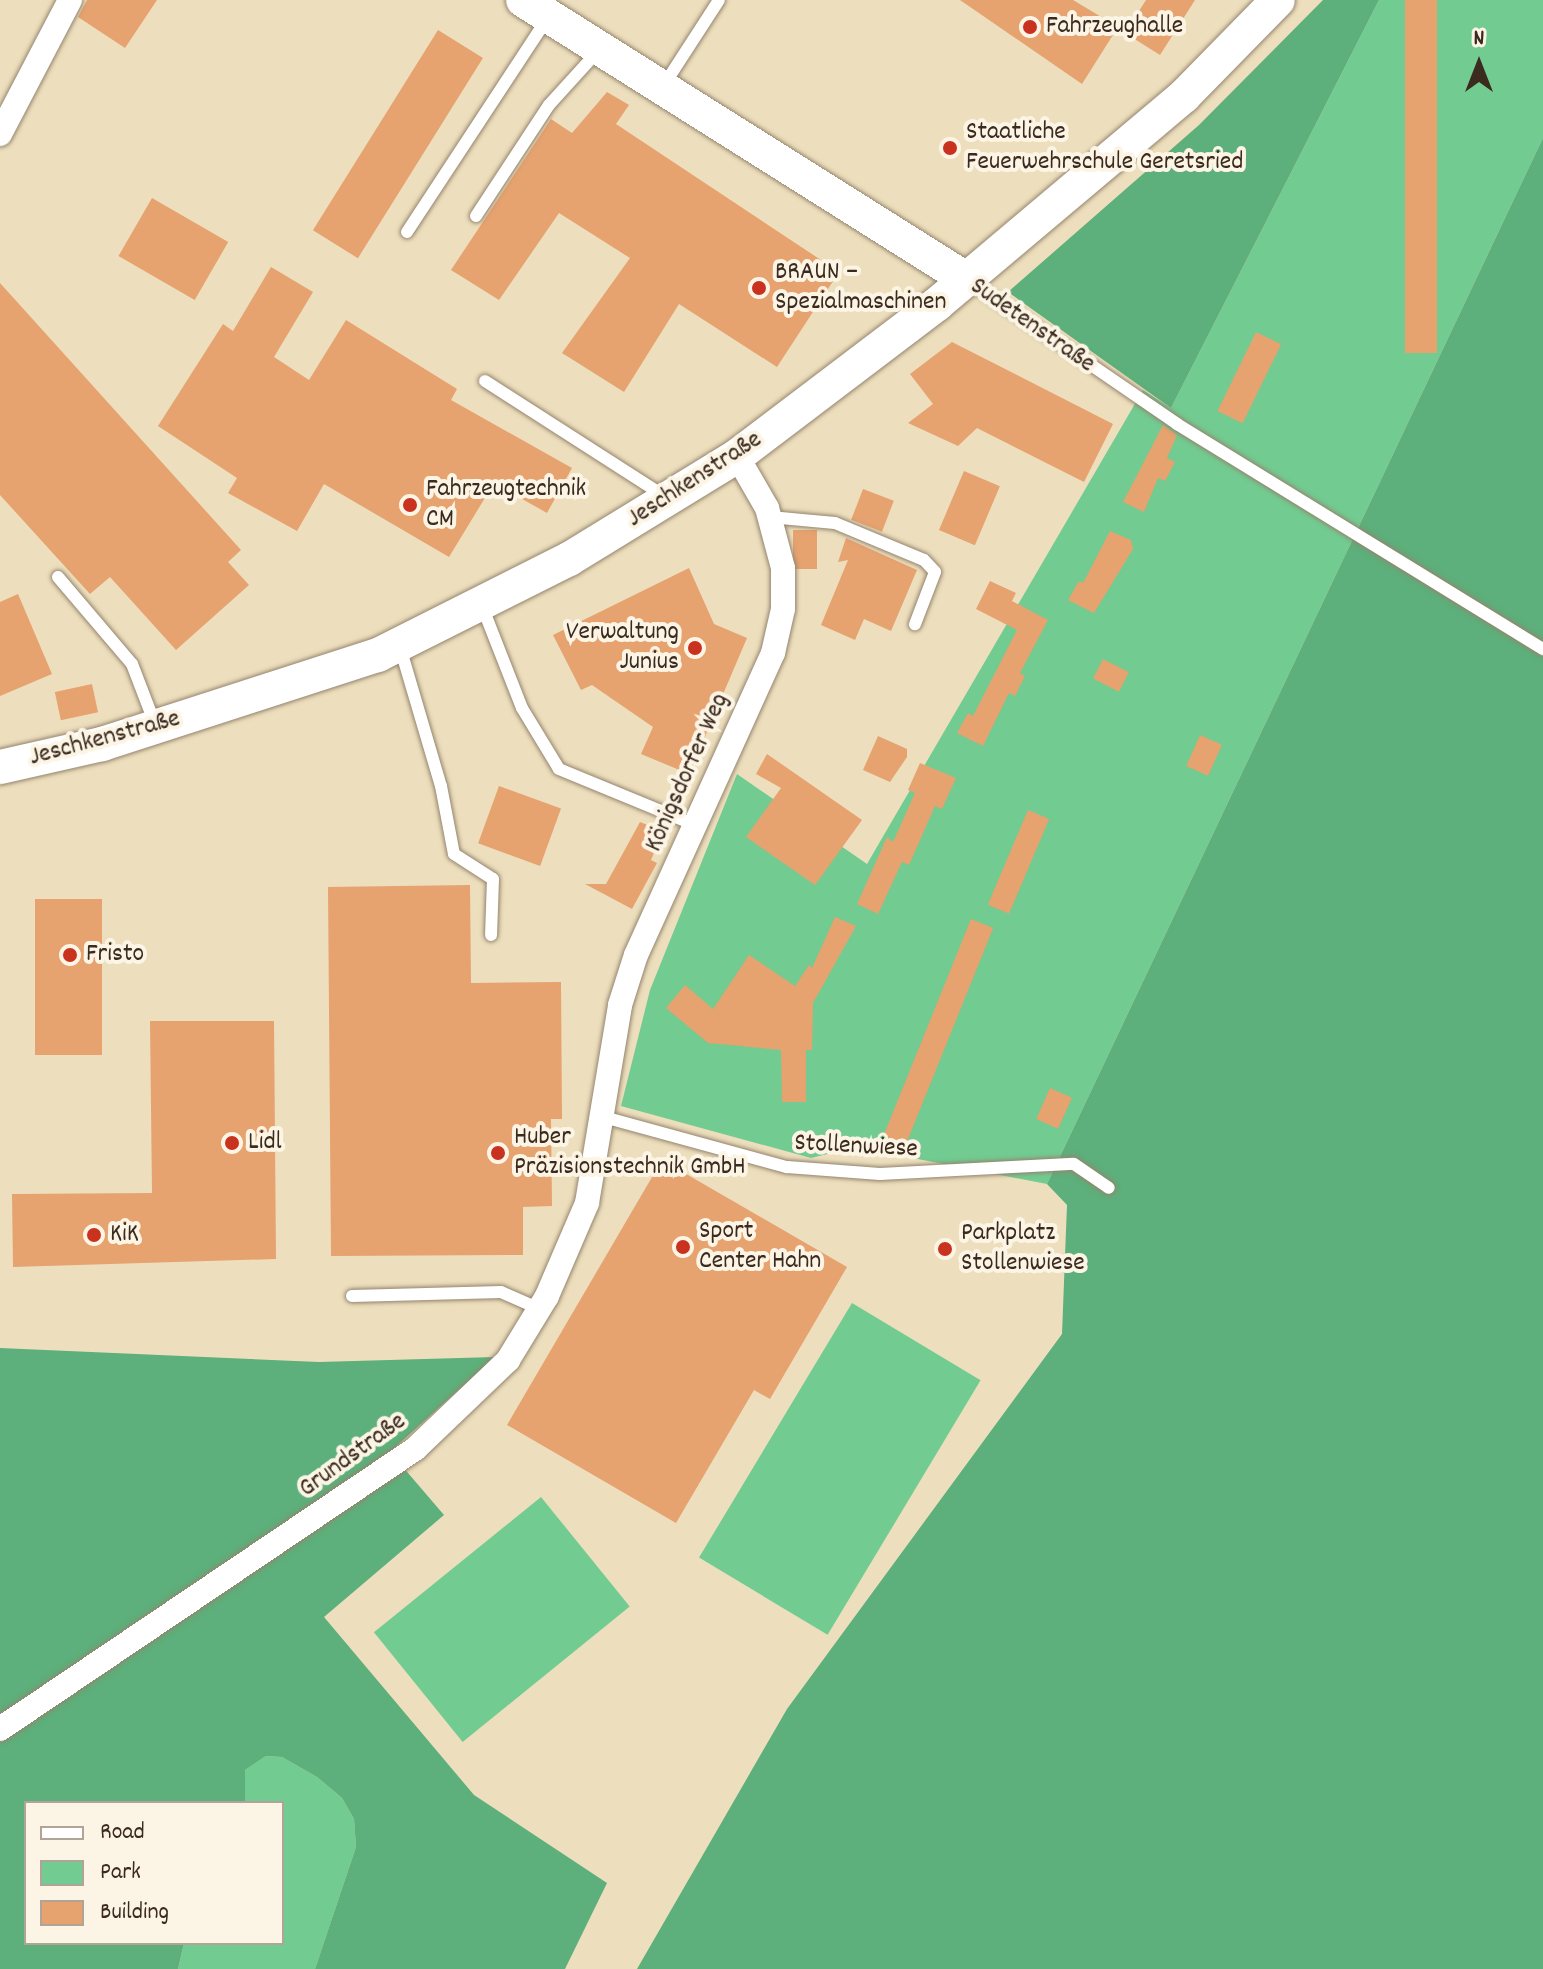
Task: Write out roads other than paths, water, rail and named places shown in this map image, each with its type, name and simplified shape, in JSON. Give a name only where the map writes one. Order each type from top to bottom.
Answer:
[{"type":"street","name":"Jeschkenstraße","points":[[0,767],[156,727],[399,644],[569,559],[737,456],[966,279],[1184,96],[1278,0]]},
{"type":"street","points":[[0,134],[66,1]]},
{"type":"street","name":"Sudetenstraße","points":[[536,8],[966,279]]},
{"type":"street","name":"Königsdorfer Weg","points":[[600,1116],[620,1005],[636,955],[773,653],[783,609],[783,568],[770,517],[737,456]]},
{"type":"street","name":"Grundstraße","points":[[0,1729],[415,1449],[508,1360],[540,1309],[587,1203],[600,1116]]},
{"type":"lane","points":[[662,88],[719,0]]},
{"type":"lane","points":[[407,232],[536,8]]},
{"type":"lane","points":[[476,216],[549,105],[600,48]]},
{"type":"lane","name":"Sudetenstraße","points":[[966,279],[1189,432],[1543,649]]},
{"type":"lane","points":[[485,381],[669,498]]},
{"type":"lane","points":[[770,517],[835,523],[924,560],[935,572],[915,624]]},
{"type":"lane","points":[[58,577],[132,664],[156,727]]},
{"type":"lane","points":[[481,603],[546,756],[573,776],[695,825]]},
{"type":"lane","points":[[399,644],[441,786],[454,854],[493,879],[491,935]]},
{"type":"lane","name":"Stollenwiese","points":[[600,1116],[787,1167],[880,1174],[1074,1164],[1109,1188]]},
{"type":"lane","points":[[352,1296],[501,1292],[540,1309]]},
{"type":"place","name":"Fahrzeughalle","points":[[1030,27]]},
{"type":"place","name":"Staatliche Feuerwehrschule Geretsried","points":[[950,148]]},
{"type":"place","name":"BRAUN – Spezialmaschinen","points":[[759,288]]},
{"type":"place","name":"Fahrzeugtechnik CM","points":[[410,505]]},
{"type":"place","name":"Verwaltung Junius","points":[[695,648]]},
{"type":"place","name":"Fristo","points":[[70,955]]},
{"type":"place","name":"Lidl","points":[[232,1143]]},
{"type":"place","name":"Huber Präzisionstechnik GmbH","points":[[498,1153]]},
{"type":"place","name":"KiK","points":[[94,1235]]},
{"type":"place","name":"Sport Center Hahn","points":[[683,1247]]},
{"type":"place","name":"Parkplatz Stollenwiese","points":[[945,1249]]}]
